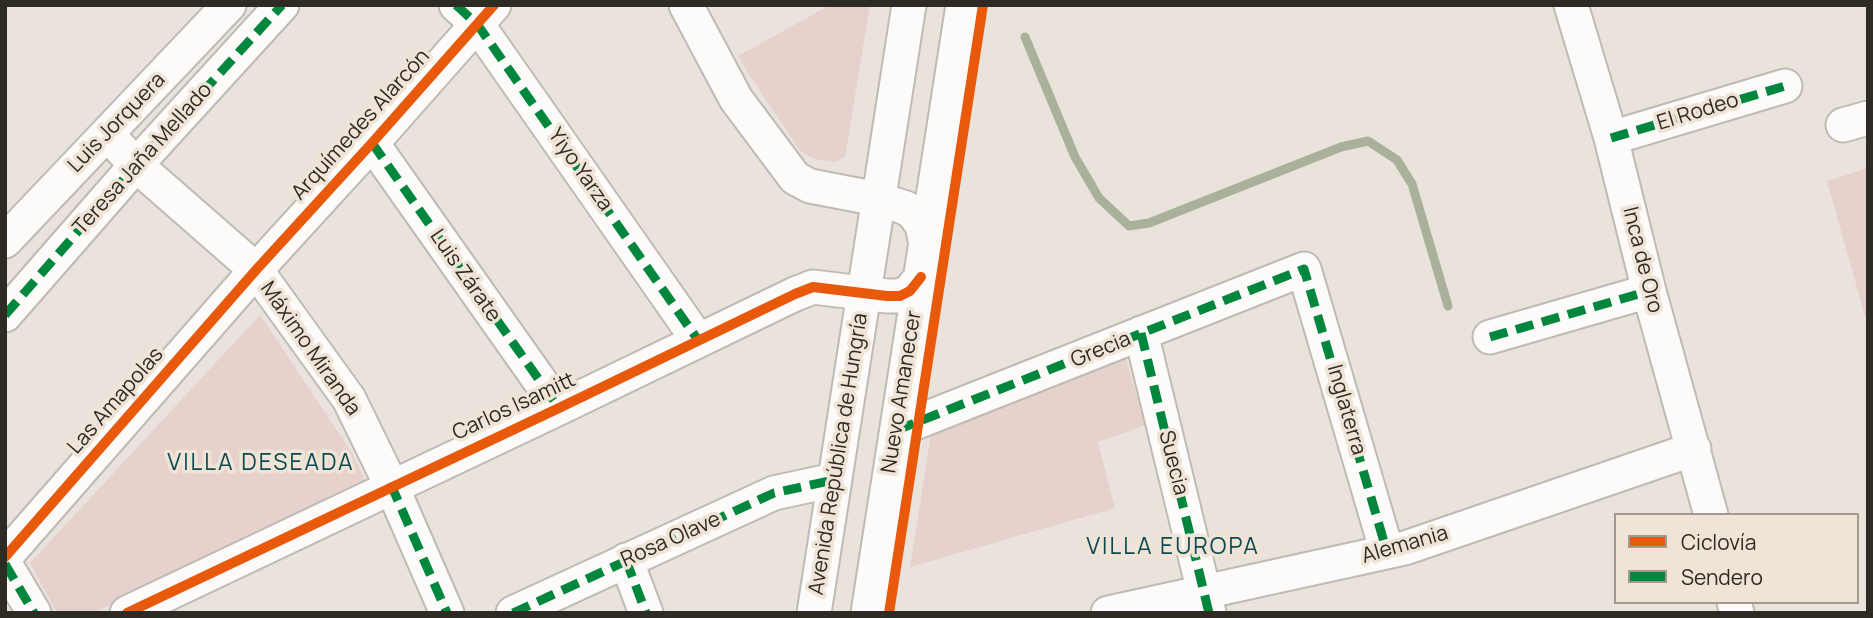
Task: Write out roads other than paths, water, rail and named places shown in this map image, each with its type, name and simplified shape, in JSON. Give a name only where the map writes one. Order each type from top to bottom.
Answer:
[{"type":"street","name":"Luis Jorquera","points":[[5,241],[229,5]]},
{"type":"street","name":"Teresa Jaña Mellado","points":[[5,315],[136,165],[282,5]]},
{"type":"street","points":[[686,5],[736,99],[795,178],[810,186],[878,199],[906,208],[915,214],[922,225],[926,245]]},
{"type":"street","name":"Avenida República de Hungría","points":[[814,613],[909,5]]},
{"type":"street","name":"Nuevo Amanecer","points":[[868,613],[963,5]]},
{"type":"street","name":"Inca de Oro","points":[[1570,5],[1611,138],[1649,291],[1710,513]]},
{"type":"street","name":"Arquímedes Alarcón","points":[[256,270],[372,143],[476,11]]},
{"type":"street","name":"Yiyo Yarza","points":[[476,11],[698,340]]},
{"type":"street","name":"El Rodeo","points":[[1611,138],[1785,86]]},
{"type":"street","name":"Máximo Miranda","points":[[107,134],[136,165],[256,270],[349,399],[447,613]]},
{"type":"street","name":"Luis Zárate","points":[[372,143],[559,408]]},
{"type":"street","name":"Grecia","points":[[897,430],[1304,269]]},
{"type":"street","name":"Inglaterra","points":[[1304,269],[1387,552]]},
{"type":"street","name":"Las Amapolas","points":[[5,557],[256,270]]},
{"type":"street","name":"Carlos Isamitt","points":[[127,613],[795,294],[813,287],[900,296],[910,291],[920,277]]},
{"type":"street","points":[[1490,337],[1649,291]]},
{"type":"street","name":"Suecia","points":[[1141,334],[1206,602]]},
{"type":"street","name":"Alemania","points":[[1108,613],[1206,602],[1419,544],[1694,449]]},
{"type":"street","name":"Rosa Olave","points":[[513,613],[774,494],[834,480]]},
{"type":"street","points":[[626,560],[646,613]]},
{"type":"street","points":[[5,564],[34,613]]},
{"type":"waterway","points":[[1025,37],[1075,157],[1099,198],[1129,226],[1149,223],[1341,147],[1368,141],[1397,160],[1412,184],[1448,306]]},
{"type":"district","name":"VILLA DESEADA","points":[[261,464]]},
{"type":"district","name":"VILLA EUROPA","points":[[1173,548]]}]
